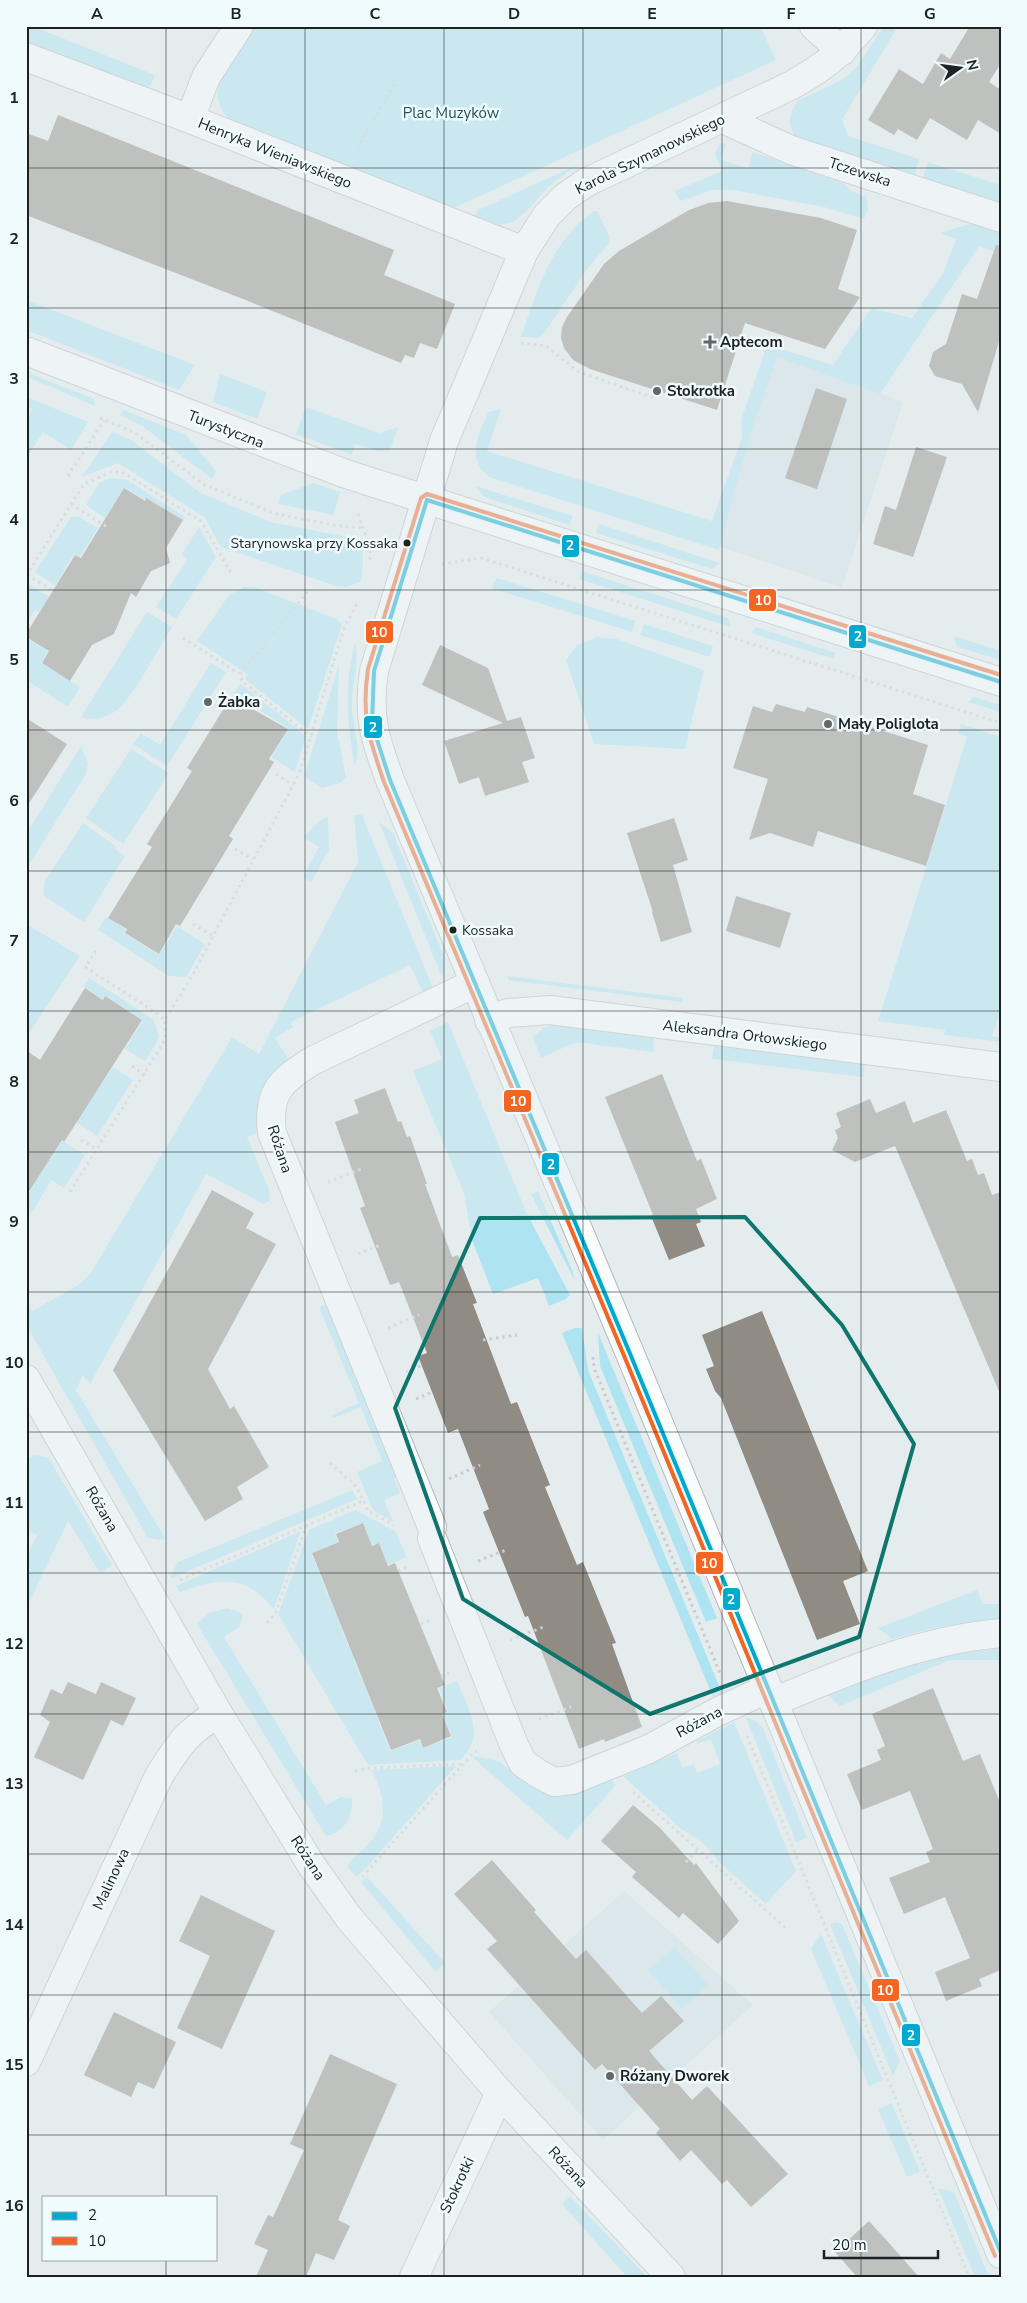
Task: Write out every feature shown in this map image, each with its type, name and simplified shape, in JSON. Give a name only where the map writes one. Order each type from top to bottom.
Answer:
[{"type":"street","points":[[190,119],[206,78],[239,26]]},
{"type":"street","points":[[814,26],[842,51]]},
{"type":"street","name":"Karola Szymanowskiego","points":[[863,26],[842,51],[819,70],[792,86],[587,182],[566,197],[547,215],[524,251],[444,441],[374,671],[370,706],[376,741],[390,780],[631,1356],[1001,2254]]},
{"type":"street","name":"Henryka Wieniawskiego","points":[[26,57],[190,119],[524,251]]},
{"type":"street","name":"Tczewska","points":[[723,119],[791,150],[1001,218]]},
{"type":"street","name":"Turystyczna","points":[[26,351],[264,444],[427,500],[1001,682]]},
{"type":"street","name":"Różana","points":[[475,983],[312,1061],[291,1074],[276,1093],[269,1111],[272,1133],[279,1151],[432,1533],[514,1745],[523,1763],[554,1782],[572,1780],[649,1749],[719,1711],[823,1681],[914,1648],[941,1641],[1001,1633]]},
{"type":"street","name":"Aleksandra Orłowskiego","points":[[489,1020],[508,1013],[550,1010],[1001,1067]]},
{"type":"street","name":"Różana","points":[[26,1379],[218,1713],[312,1866],[349,1918],[500,2093],[671,2277]]},
{"type":"street","name":"Malinowa","points":[[26,2062],[159,1776],[182,1740],[196,1727],[218,1713]]},
{"type":"street","name":"Stokrotki","points":[[414,2277],[500,2093]]},
{"type":"path","points":[[340,179],[397,80]]},
{"type":"path","points":[[520,343],[546,346],[579,372],[654,398],[657,391]]},
{"type":"path","points":[[96,417],[134,432],[203,484],[273,513],[332,525],[362,528]]},
{"type":"path","points":[[68,476],[104,420]]},
{"type":"path","points":[[53,591],[27,576],[84,484],[111,472],[122,472],[201,521],[230,573]]},
{"type":"path","points":[[71,504],[107,527]]},
{"type":"path","points":[[357,512],[370,546],[369,571]]},
{"type":"path","points":[[437,565],[481,558],[1001,723]]},
{"type":"path","points":[[240,674],[308,592]]},
{"type":"path","points":[[70,1192],[145,1075],[165,1040],[165,1020],[213,936],[299,774],[344,628],[358,600]]},
{"type":"path","points":[[183,638],[240,674],[242,681],[311,737]]},
{"type":"path","points":[[276,774],[293,785]]},
{"type":"path","points":[[235,849],[253,859]]},
{"type":"path","points":[[193,924],[213,936]]},
{"type":"path","points":[[96,951],[85,968],[165,1020]]},
{"type":"path","points":[[132,1066],[145,1075]]},
{"type":"path","points":[[81,1140],[97,1149]]},
{"type":"path","points":[[325,1184],[361,1168]]},
{"type":"path","points":[[366,1251],[381,1245]]},
{"type":"path","points":[[383,1330],[420,1315]]},
{"type":"path","points":[[483,1340],[517,1335]]},
{"type":"path","points":[[592,1349],[594,1368],[723,1680]]},
{"type":"path","points":[[419,1398],[432,1392]]},
{"type":"path","points":[[446,1480],[480,1465]]},
{"type":"path","points":[[173,1583],[363,1501]]},
{"type":"path","points":[[267,1623],[276,1612],[306,1525]]},
{"type":"path","points":[[472,1563],[506,1550]]},
{"type":"path","points":[[504,1642],[546,1626]]},
{"type":"path","points":[[537,1720],[572,1706]]},
{"type":"path","points":[[743,1728],[969,2277]]},
{"type":"path","points":[[360,1879],[474,1752],[481,1749]]},
{"type":"path","points":[[355,1771],[370,1768],[463,1764]]},
{"type":"path","points":[[612,1764],[618,1778],[786,1928]]},
{"type":"path","points":[[686,1862],[698,1850]]},
{"type":"highlighted area","points":[[745,1217],[842,1325],[914,1444],[859,1637],[650,1714],[463,1599],[395,1408],[480,1218]]},
{"type":"shaded area","points":[[777,356],[903,402],[842,588],[720,547],[751,433]]},
{"type":"shaded area","name":"Różany Dworek","points":[[624,1891],[753,2005],[603,2140],[489,2012]]},
{"type":"green space","points":[[26,26],[32,26],[155,75],[149,89],[26,41]]},
{"type":"green space","name":"Plac Muzyków","points":[[254,26],[760,26],[776,60],[454,208],[231,121],[220,105],[218,85]]},
{"type":"green space","points":[[884,26],[898,26],[842,120],[848,136],[919,159],[914,177],[798,139],[794,135],[789,123],[797,101],[843,79],[856,68]]},
{"type":"green space","points":[[721,142],[726,144],[721,160],[748,168],[753,152],[843,183],[851,191],[867,197],[868,209],[864,219],[824,207],[733,190],[712,190],[682,201],[678,198],[675,191],[722,171],[715,154]]},
{"type":"green space","points":[[928,162],[1001,185],[1001,205],[922,180]]},
{"type":"green space","points":[[577,165],[548,187],[525,213],[513,222],[500,225],[475,216],[478,210]]},
{"type":"green space","points":[[594,211],[597,211],[610,237],[608,245],[590,265],[543,335],[537,338],[521,337],[540,284],[557,251],[579,223]]},
{"type":"green space","points":[[977,222],[1001,230],[1001,248],[998,253],[979,246],[880,394],[777,357],[751,433],[719,550],[489,477],[477,462],[476,446],[488,412],[501,409],[487,451],[712,521],[742,437],[741,420],[767,345],[833,365],[871,308],[912,318],[944,271],[956,239],[940,233]]},
{"type":"green space","points":[[26,300],[195,365],[179,390],[26,330]]},
{"type":"green space","points":[[26,372],[94,399],[95,406],[26,376]]},
{"type":"green space","points":[[220,374],[267,392],[257,419],[213,402]]},
{"type":"green space","points":[[26,397],[88,422],[71,450],[43,432],[26,459],[26,419],[33,409],[26,406]]},
{"type":"green space","points":[[306,407],[379,433],[398,427],[390,450],[379,451],[356,444],[352,455],[296,434]]},
{"type":"green space","points":[[124,410],[186,435],[216,471],[212,479],[142,426],[120,415]]},
{"type":"green space","points":[[112,432],[131,440],[201,493],[271,522],[362,540],[363,562],[361,582],[345,587],[336,586],[221,547],[204,517],[118,463],[82,477]]},
{"type":"green space","points":[[111,478],[127,480],[185,517],[183,520],[147,498],[144,500],[124,487],[105,518],[86,505],[99,483]]},
{"type":"green space","points":[[313,483],[340,492],[334,515],[278,504],[281,495]]},
{"type":"green space","points":[[475,486],[573,516],[570,525],[484,497]]},
{"type":"green space","points":[[71,517],[79,517],[98,528],[80,557],[74,554],[55,585],[35,572]]},
{"type":"green space","points":[[598,524],[720,563],[712,569],[596,533]]},
{"type":"green space","points":[[199,527],[216,557],[176,619],[156,607],[188,559],[182,554]]},
{"type":"green space","points":[[582,571],[728,618],[731,627],[579,579]]},
{"type":"green space","points":[[497,578],[636,621],[632,632],[491,588]]},
{"type":"green space","points":[[29,584],[49,597],[39,612],[35,610],[26,624],[26,589]]},
{"type":"green space","points":[[244,587],[254,587],[336,619],[342,625],[308,729],[245,679],[247,674],[197,641],[229,595]]},
{"type":"green space","points":[[147,612],[172,627],[138,684],[123,704],[113,713],[99,718],[81,717]]},
{"type":"green space","points":[[644,624],[713,646],[710,657],[640,635]]},
{"type":"green space","points":[[756,627],[836,653],[834,659],[751,633]]},
{"type":"green space","points":[[954,636],[1001,651],[1001,660],[957,647]]},
{"type":"green space","points":[[597,637],[617,639],[704,670],[685,749],[594,744],[566,660],[577,645]]},
{"type":"green space","points":[[26,638],[48,651],[41,663],[80,687],[68,707],[26,680]]},
{"type":"green space","points":[[355,644],[356,657],[352,708],[358,752],[355,765],[350,735],[348,689]]},
{"type":"green space","points":[[211,663],[226,672],[167,766],[133,744],[141,733],[160,745]]},
{"type":"green space","points":[[339,665],[337,731],[346,777],[340,783],[322,788],[304,777]]},
{"type":"green space","points":[[241,684],[306,736],[295,772],[271,757],[288,728],[253,706],[251,708],[232,696]]},
{"type":"green space","points":[[974,697],[1001,705],[1001,712],[968,702]]},
{"type":"green space","points":[[961,724],[1001,737],[1001,1009],[992,1036],[1001,1038],[1001,1042],[944,1035],[945,1030],[878,1021],[967,737],[958,734]]},
{"type":"green space","points":[[81,746],[88,764],[86,774],[26,869],[26,834]]},
{"type":"green space","points":[[131,749],[169,773],[123,844],[86,818]]},
{"type":"green space","points":[[354,815],[362,815],[433,988],[423,992],[410,965],[291,1022],[293,1027],[275,1038],[288,1059],[266,1083],[257,1110],[258,1133],[247,1137],[270,1192],[269,1201],[264,1204],[206,1174],[90,1384],[83,1375],[76,1390],[165,1538],[161,1540],[148,1538],[26,1325],[26,1303],[32,1311],[80,1284],[92,1271],[232,1037],[259,1054],[358,862]]},
{"type":"green space","points":[[328,817],[329,850],[311,882],[303,877],[319,847],[303,837],[322,819]]},
{"type":"green space","points":[[379,822],[393,833],[443,954],[445,968],[442,977]]},
{"type":"green space","points":[[83,823],[115,846],[116,850],[125,856],[84,922],[43,895],[45,880]]},
{"type":"green space","points":[[106,917],[126,929],[124,933],[159,955],[177,926],[205,944],[186,977],[169,976],[98,930]]},
{"type":"green space","points":[[26,924],[80,956],[26,1038]]},
{"type":"green space","points":[[507,976],[683,998],[682,1002],[509,980]]},
{"type":"green space","points":[[89,978],[153,1019],[159,1035],[157,1042],[145,1061],[125,1049],[143,1020],[105,996],[103,999],[83,987]]},
{"type":"green space","points":[[448,1022],[527,1214],[570,1295],[566,1299],[549,1306],[538,1278],[493,1294],[472,1240],[464,1193],[413,1071],[442,1059],[430,1031]]},
{"type":"green space","points":[[553,1025],[654,1038],[653,1052],[576,1042],[541,1058],[533,1037],[543,1028]]},
{"type":"green space","points":[[714,1046],[865,1064],[863,1077],[712,1059]]},
{"type":"green space","points":[[113,1067],[133,1080],[97,1136],[75,1121]]},
{"type":"green space","points":[[62,1141],[85,1155],[64,1188],[51,1180],[34,1209],[26,1216],[26,1161],[42,1171]]},
{"type":"green space","points":[[538,1191],[572,1270],[575,1281],[531,1194]]},
{"type":"green space","points":[[331,1303],[401,1474],[394,1478],[400,1493],[384,1500],[394,1523],[373,1510],[357,1472],[382,1461],[361,1407],[333,1418],[332,1415],[359,1403],[319,1307]]},
{"type":"green space","points":[[575,1328],[582,1328],[588,1370],[722,1693],[713,1697],[562,1333]]},
{"type":"green space","points":[[598,1333],[717,1618],[706,1622],[600,1366]]},
{"type":"green space","points":[[34,1455],[48,1457],[112,1565],[100,1573],[68,1521],[26,1609],[26,1557],[37,1535],[26,1529],[26,1460]]},
{"type":"green space","points":[[352,1490],[357,1499],[172,1578],[170,1576],[178,1562]]},
{"type":"green space","points":[[355,1510],[395,1531],[407,1557],[388,1565],[379,1543],[372,1545],[363,1523],[335,1533],[338,1542],[311,1553],[327,1594],[339,1590],[345,1622],[340,1625],[348,1646],[355,1644],[360,1656],[353,1659],[363,1682],[368,1680],[373,1692],[368,1694],[369,1698],[382,1694],[387,1705],[374,1710],[390,1751],[419,1740],[422,1748],[452,1737],[443,1714],[448,1712],[439,1688],[457,1681],[470,1712],[474,1732],[468,1751],[460,1760],[368,1765],[278,1614],[309,1530]]},
{"type":"green space","points":[[301,1531],[274,1609],[263,1597],[242,1584],[219,1582],[180,1592],[176,1586]]},
{"type":"green space","points":[[977,1590],[983,1604],[1001,1604],[1001,1618],[937,1627],[892,1639],[878,1628]]},
{"type":"green space","points":[[227,1608],[239,1612],[243,1616],[239,1627],[224,1637],[326,1805],[341,1797],[352,1798],[351,1811],[346,1823],[333,1834],[326,1836],[197,1624],[209,1613]]},
{"type":"green space","points":[[1001,1648],[1001,1660],[950,1660],[840,1706],[828,1695],[916,1662]]},
{"type":"green space","points":[[746,1718],[755,1720],[763,1728],[807,1838],[796,1842]]},
{"type":"green space","points":[[734,1722],[796,1871],[766,1904],[721,1864],[703,1843],[680,1828],[623,1776],[677,1753],[682,1768],[694,1764],[697,1773],[720,1764],[711,1739],[697,1744],[697,1741]]},
{"type":"green space","points":[[475,1756],[499,1761],[531,1787],[558,1796],[576,1794],[611,1780],[616,1785],[567,1840],[473,1758]]},
{"type":"green space","points":[[456,1766],[356,1877],[347,1866],[374,1838],[382,1819],[383,1810],[380,1790],[372,1770]]},
{"type":"green space","points":[[367,1877],[445,1963],[436,1972],[361,1882]]},
{"type":"green space","points":[[835,1922],[842,1924],[900,2061],[893,2076],[830,1924]]},
{"type":"green space","points":[[821,1934],[883,2080],[869,2086],[811,1949]]},
{"type":"green space","points":[[675,1947],[708,1985],[682,2009],[648,1970]]},
{"type":"green space","points":[[892,2103],[920,2172],[907,2177],[878,2109]]},
{"type":"green space","points":[[938,2188],[954,2192],[989,2277],[975,2277]]},
{"type":"green space","points":[[570,2196],[647,2277],[627,2277],[562,2204]]},
{"type":"building","points":[[970,26],[1001,26],[1001,63],[989,82],[1001,90],[1001,134],[978,120],[967,140],[930,118],[917,140],[898,129],[894,135],[868,120],[899,69],[923,84],[941,53],[950,59]]},
{"type":"building","points":[[58,115],[394,250],[384,275],[455,304],[437,349],[420,343],[414,358],[405,355],[401,363],[243,299],[26,215],[26,133],[48,141]]},
{"type":"building","points":[[727,201],[821,218],[857,230],[838,289],[860,297],[825,349],[745,323],[717,410],[590,369],[573,360],[564,348],[561,338],[562,327],[604,264],[619,251],[689,210],[708,203]]},
{"type":"building","points":[[996,245],[1001,246],[1001,335],[978,412],[962,384],[935,376],[929,366],[933,352],[946,344],[962,294],[977,299]]},
{"type":"building","points":[[816,388],[847,399],[817,489],[785,478]]},
{"type":"building","points":[[916,447],[947,457],[913,557],[873,544],[885,506],[896,510]]},
{"type":"building","points":[[124,488],[145,501],[146,498],[183,520],[166,548],[170,563],[151,571],[136,597],[131,593],[114,634],[92,645],[70,681],[42,663],[49,651],[26,637],[26,634],[75,555],[81,558]]},
{"type":"building","points":[[440,645],[488,668],[507,721],[521,717],[535,758],[522,762],[529,782],[485,796],[479,777],[459,784],[444,741],[503,723],[422,685]]},
{"type":"building","points":[[231,697],[288,729],[269,759],[274,762],[229,836],[233,839],[180,926],[176,924],[159,954],[125,933],[127,929],[108,918],[152,847],[147,844],[192,771],[187,768]]},
{"type":"building","points":[[776,704],[805,712],[807,707],[928,745],[913,794],[945,805],[926,866],[818,831],[813,847],[770,833],[749,840],[768,779],[733,768],[753,706],[772,712]]},
{"type":"building","points":[[26,718],[67,744],[26,808]]},
{"type":"building","points":[[674,818],[688,860],[673,865],[692,932],[661,942],[627,833]]},
{"type":"building","points":[[736,896],[791,913],[780,948],[726,931]]},
{"type":"building","points":[[85,988],[103,1000],[105,996],[142,1020],[64,1142],[62,1140],[26,1196],[26,1050],[40,1060]]},
{"type":"building","points":[[662,1074],[697,1161],[701,1159],[717,1199],[696,1209],[701,1222],[696,1224],[705,1246],[669,1260],[651,1216],[653,1215],[605,1097]]},
{"type":"building","points":[[385,1088],[398,1122],[401,1121],[407,1137],[410,1136],[427,1184],[425,1184],[452,1257],[458,1255],[477,1303],[473,1304],[511,1404],[517,1402],[550,1485],[545,1487],[577,1565],[583,1562],[616,1643],[612,1644],[642,1727],[605,1742],[604,1739],[579,1749],[528,1616],[525,1617],[483,1512],[489,1509],[458,1429],[448,1433],[418,1356],[427,1353],[399,1282],[390,1285],[360,1208],[365,1206],[335,1122],[359,1113],[354,1100]]},
{"type":"building","points":[[870,1099],[876,1113],[905,1101],[913,1123],[946,1110],[967,1161],[972,1159],[978,1175],[984,1173],[992,1195],[1001,1192],[1001,1396],[895,1146],[855,1162],[832,1150],[838,1138],[835,1130],[841,1127],[836,1113]]},
{"type":"building","points":[[212,1190],[254,1213],[246,1228],[276,1244],[208,1369],[230,1409],[234,1406],[269,1467],[237,1487],[243,1499],[205,1521],[113,1370]]},
{"type":"building","points":[[762,1311],[868,1571],[843,1581],[860,1624],[817,1640],[721,1398],[715,1391],[706,1369],[714,1366],[702,1335]]},
{"type":"building","points":[[363,1523],[372,1546],[379,1543],[388,1566],[395,1563],[445,1685],[437,1688],[447,1712],[442,1714],[451,1736],[423,1748],[420,1739],[391,1750],[312,1553],[339,1542],[336,1534]]},
{"type":"building","points":[[68,1682],[96,1694],[101,1682],[136,1698],[123,1726],[111,1720],[83,1780],[34,1757],[50,1722],[40,1715],[51,1689],[62,1694]]},
{"type":"building","points":[[933,1688],[963,1761],[980,1754],[1001,1805],[1001,1970],[979,1979],[982,1986],[946,2001],[935,1972],[970,1958],[945,1897],[904,1914],[889,1878],[930,1862],[926,1852],[933,1849],[910,1791],[862,1810],[847,1774],[881,1760],[877,1750],[885,1746],[872,1714]]},
{"type":"building","points":[[633,1805],[660,1828],[694,1865],[696,1863],[739,1921],[718,1944],[683,1913],[679,1918],[632,1877],[636,1872],[601,1841]]},
{"type":"building","points":[[492,1860],[536,1910],[534,1912],[576,1959],[586,1950],[642,2013],[661,1996],[684,2021],[649,2051],[692,2100],[707,2086],[788,2174],[751,2207],[727,2180],[722,2184],[691,2150],[680,2161],[656,2133],[660,2129],[602,2064],[595,2070],[487,1949],[497,1941],[454,1894]]},
{"type":"building","points":[[201,1895],[275,1931],[222,2049],[177,2028],[210,1956],[179,1941]]},
{"type":"building","points":[[114,2012],[176,2042],[154,2089],[138,2082],[131,2097],[84,2075]]},
{"type":"building","points":[[330,2054],[397,2084],[338,2220],[350,2226],[334,2260],[316,2253],[306,2277],[256,2277],[268,2250],[254,2244],[268,2215],[273,2217],[304,2150],[290,2144]]},
{"type":"building","points":[[869,2221],[919,2277],[857,2277],[835,2252]]},
{"type":"transit line","name":"10","points":[[995,2256],[625,1358],[384,782],[370,740],[365,700],[368,669],[421,498],[427,494],[1001,675]]},
{"type":"transit line","name":"2","points":[[427,500],[374,671],[372,724],[390,780],[631,1356],[1001,2253]]},
{"type":"transit line","name":"2","points":[[427,500],[1001,682]]},
{"type":"place","name":"Aptecom","points":[[710,342]]},
{"type":"place","name":"Stokrotka","points":[[657,391]]},
{"type":"place","name":"Starynowska przy Kossaka","points":[[407,543]]},
{"type":"place","name":"Żabka","points":[[208,702]]},
{"type":"place","name":"Mały Poliglota","points":[[828,724]]},
{"type":"place","name":"Kossaka","points":[[453,930]]},
{"type":"place","name":"Różany Dworek","points":[[610,2076]]}]
